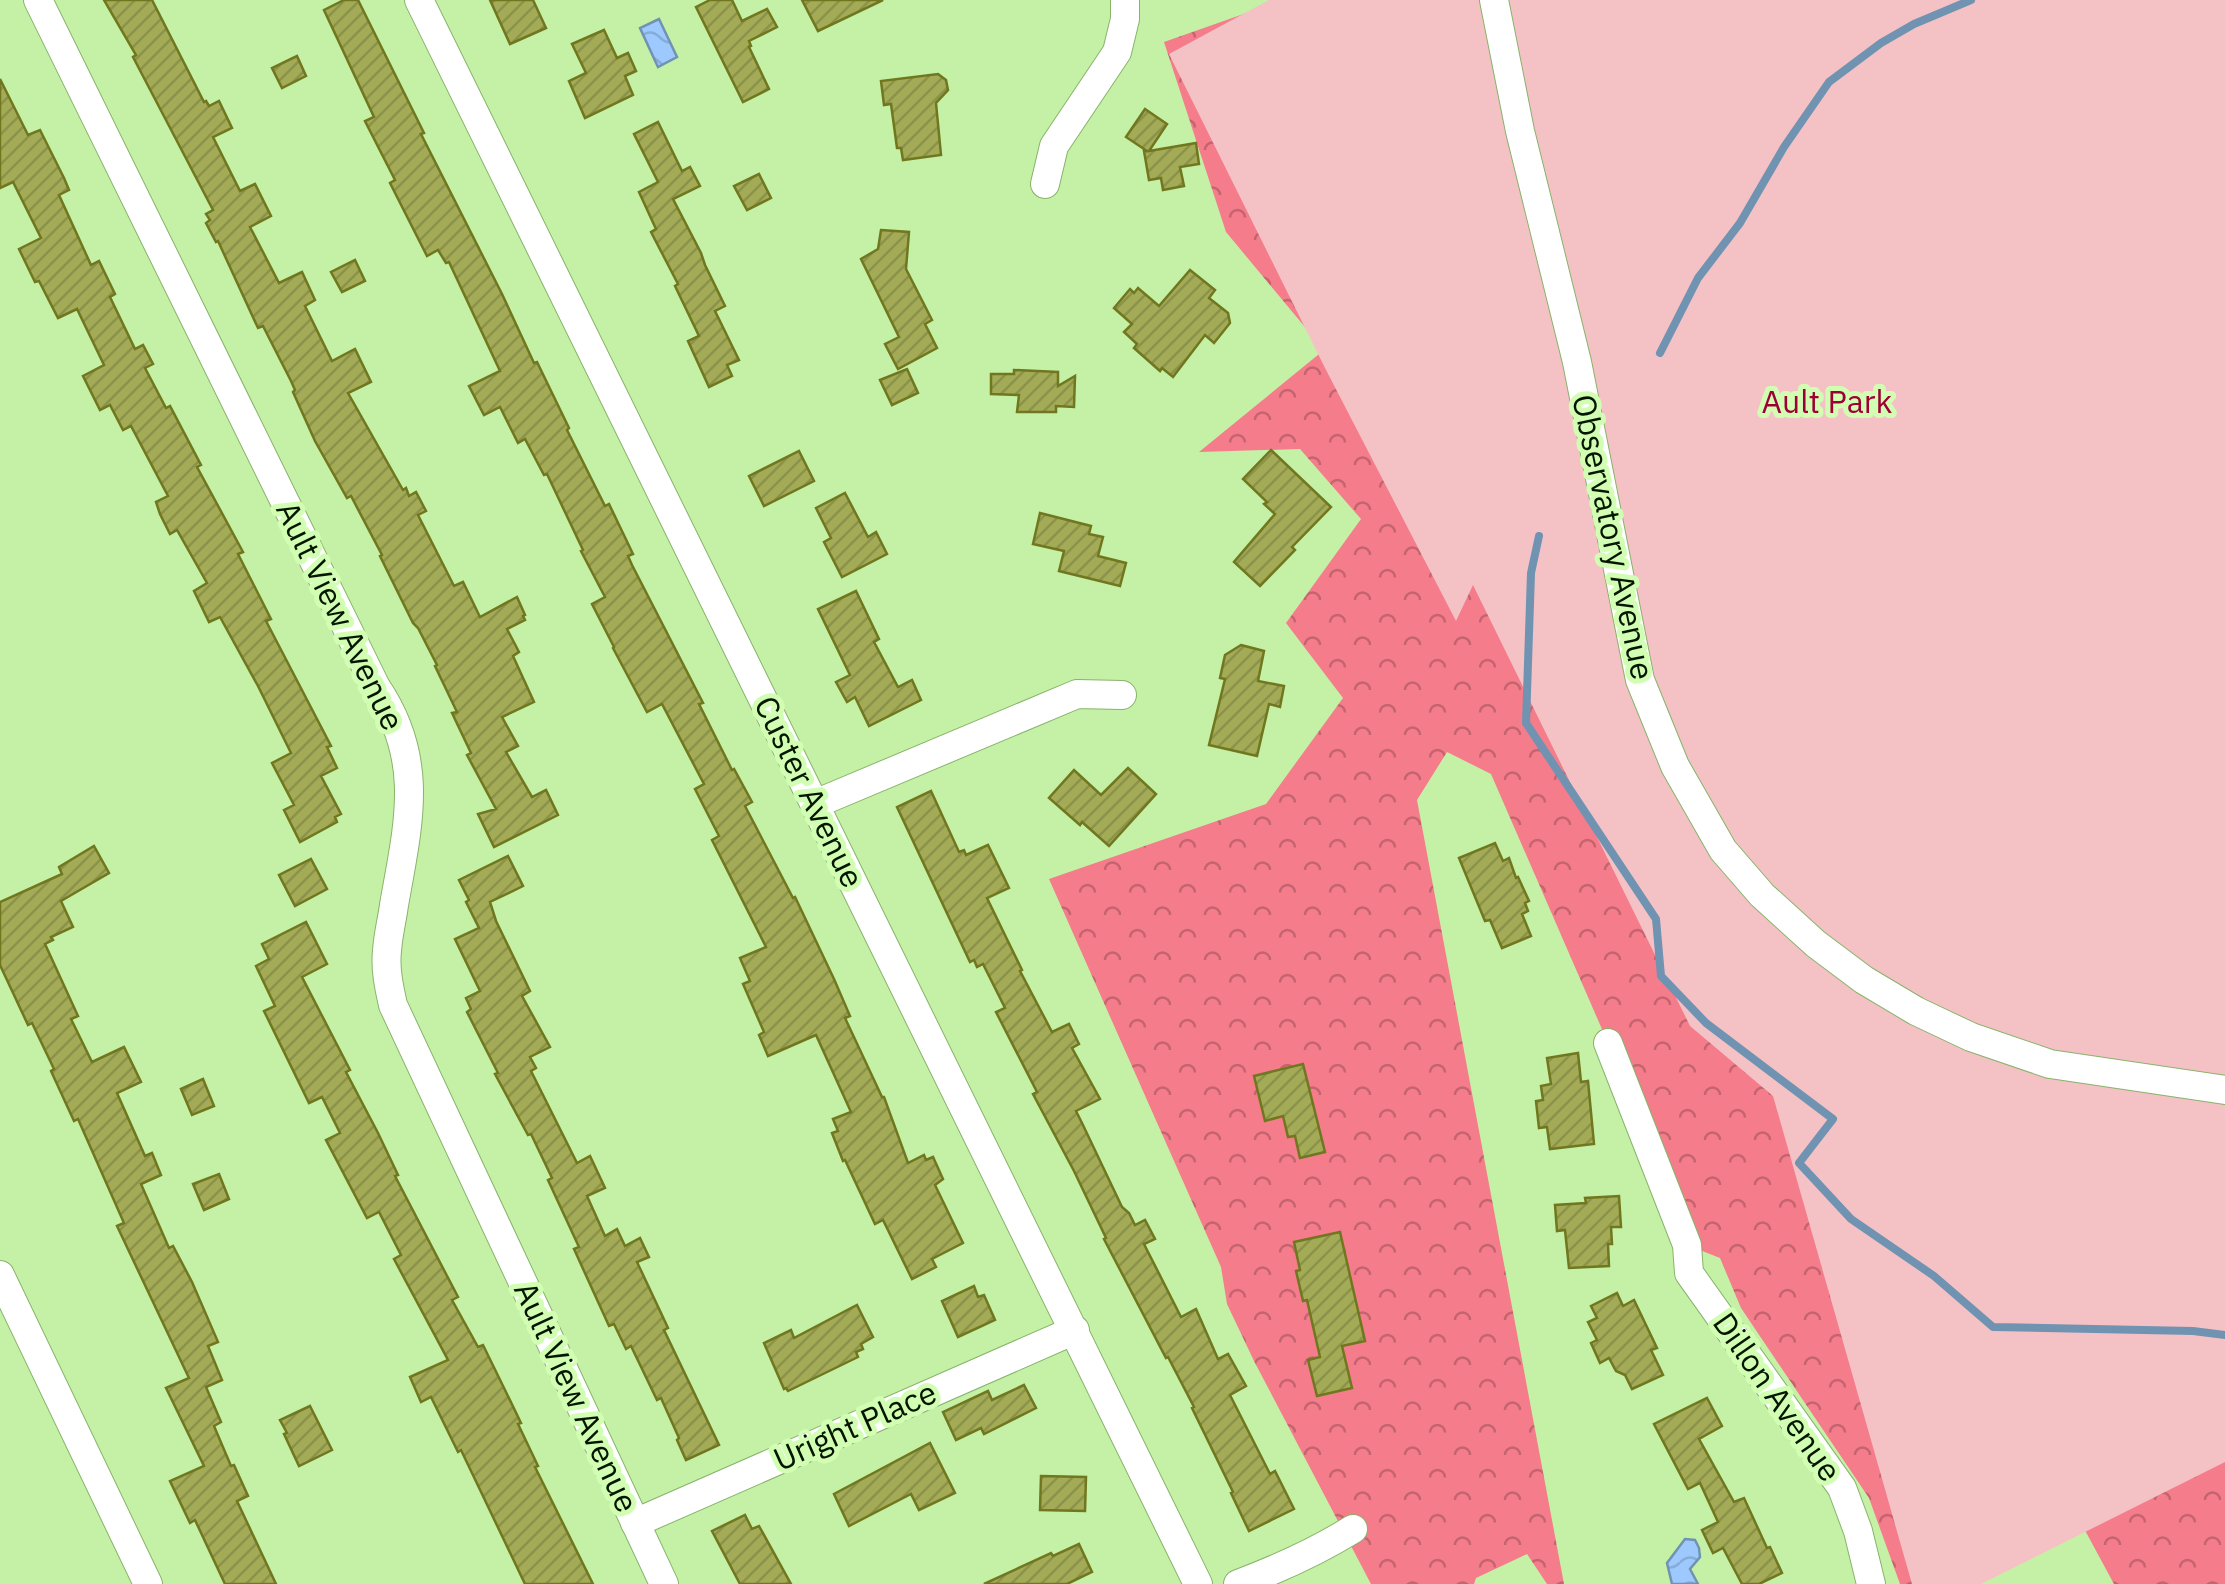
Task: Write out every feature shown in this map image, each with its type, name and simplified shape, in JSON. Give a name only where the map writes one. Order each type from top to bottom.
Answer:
[{"type":"street","name":"Ault View Avenue","points":[[38,0],[394,720],[406,755],[411,792],[410,818],[386,950],[393,1004],[664,1584]]},
{"type":"street","name":"Custer Avenue","points":[[419,0],[1198,1584]]},
{"type":"street","points":[[1045,184],[1054,146],[1117,52],[1126,18],[1125,0]]},
{"type":"street","name":"Observatory Avenue","points":[[1494,0],[1520,131],[1577,362],[1640,680],[1675,766],[1723,850],[1762,896],[1816,944],[1864,980],[1916,1011],[1970,1036],[2050,1064],[2225,1090]]},
{"type":"street","points":[[815,804],[1077,694],[1122,695]]},
{"type":"street","name":"Dillon Avenue","points":[[1608,1043],[1687,1245],[1689,1273],[1842,1488],[1871,1584]]},
{"type":"street","points":[[0,1275],[148,1584]]},
{"type":"street","name":"Uright Place","points":[[635,1522],[1075,1330]]},
{"type":"street","points":[[1238,1584],[1324,1547],[1352,1529]]},
{"type":"green space","name":"Ault Park","points":[[1269,0],[2225,0],[2225,1462],[1981,1584],[1912,1584],[1773,1096],[1690,1026],[1473,585],[1456,621],[1169,54]]},
{"type":"green space","points":[[1283,0],[2225,1159],[2225,1584],[2114,1584],[2074,1510],[1940,1584],[1900,1584],[1869,1498],[1741,1308],[1720,1258],[1687,1245],[1608,1043],[1491,774],[1447,752],[1417,800],[1564,1584],[1547,1584],[1527,1554],[1476,1578],[1474,1584],[1371,1584],[1227,1304],[1221,1267],[1049,879],[1266,804],[1343,698],[1286,623],[1361,519],[1300,449],[1199,452],[1324,350],[1226,232],[1164,42]]},
{"type":"water","points":[[659,19],[677,57],[658,67],[640,28]]},
{"type":"water","points":[[1685,1539],[1695,1540],[1699,1548],[1700,1557],[1690,1569],[1698,1584],[1672,1584],[1667,1563]]},
{"type":"building","points":[[104,0],[152,0],[204,102],[209,106],[219,101],[232,128],[213,137],[240,191],[255,184],[271,216],[250,227],[279,283],[302,272],[315,300],[305,306],[332,361],[355,349],[371,382],[348,393],[403,490],[406,488],[409,496],[416,492],[426,511],[418,515],[454,586],[463,582],[480,617],[517,597],[525,620],[507,629],[519,652],[513,656],[534,702],[502,717],[518,746],[506,752],[532,797],[546,790],[558,815],[494,847],[478,814],[496,809],[467,755],[471,753],[452,713],[457,712],[437,665],[351,496],[347,498],[315,441],[263,326],[258,328],[206,223],[210,220],[206,214],[213,210],[133,57],[136,55]]},
{"type":"building","points":[[344,0],[358,0],[567,430],[605,506],[609,504],[633,554],[628,556],[632,565],[703,703],[699,704],[732,770],[752,802],[745,806],[834,979],[850,1016],[845,1018],[884,1097],[908,1163],[924,1155],[926,1160],[933,1157],[943,1179],[935,1185],[963,1243],[932,1259],[936,1267],[912,1279],[883,1220],[875,1224],[843,1161],[832,1133],[838,1131],[833,1119],[851,1112],[816,1035],[768,1056],[759,1035],[764,1032],[743,984],[750,981],[740,958],[766,947],[712,840],[719,836],[695,789],[704,784],[662,704],[647,712],[613,648],[592,604],[605,597],[547,474],[544,475],[525,439],[518,443],[500,407],[484,415],[469,386],[500,371],[449,262],[438,250],[427,256],[390,183],[395,180],[365,121],[374,117],[324,10]]},
{"type":"building","points":[[490,0],[533,0],[546,28],[510,44]]},
{"type":"building","points":[[710,0],[732,0],[742,21],[767,9],[777,27],[749,41],[769,89],[743,102],[696,7]]},
{"type":"building","points":[[802,0],[883,0],[818,31]]},
{"type":"building","points":[[604,30],[617,58],[628,53],[636,71],[625,76],[633,95],[585,118],[569,81],[586,73],[572,44]]},
{"type":"building","points":[[297,56],[306,76],[282,88],[272,68]]},
{"type":"building","points":[[938,74],[946,80],[948,90],[936,103],[941,155],[903,160],[901,148],[897,148],[891,104],[884,105],[881,81]]},
{"type":"building","points":[[0,79],[28,135],[40,130],[64,178],[69,190],[59,195],[91,265],[99,261],[115,294],[110,297],[135,349],[143,345],[153,364],[145,368],[201,465],[197,467],[243,552],[238,554],[271,619],[266,621],[331,746],[327,747],[337,768],[321,776],[341,814],[335,817],[337,822],[300,842],[284,810],[294,805],[272,763],[291,753],[220,617],[209,622],[194,591],[207,583],[177,530],[170,534],[160,514],[156,502],[168,496],[131,426],[123,430],[110,405],[100,410],[83,376],[104,365],[77,309],[58,318],[19,249],[41,238],[13,182],[0,188]]},
{"type":"building","points":[[1145,109],[1167,124],[1149,151],[1196,143],[1199,164],[1180,167],[1184,186],[1163,190],[1161,178],[1149,180],[1147,151],[1126,137]]},
{"type":"building","points":[[658,122],[682,171],[690,167],[700,186],[673,199],[725,306],[715,311],[739,360],[727,365],[732,376],[709,387],[688,341],[699,336],[651,232],[656,229],[639,192],[658,182],[634,134]]},
{"type":"building","points":[[759,174],[771,198],[747,210],[734,186]]},
{"type":"building","points":[[881,230],[909,232],[906,269],[932,320],[925,324],[937,348],[898,369],[885,344],[899,337],[861,259],[878,249]]},
{"type":"building","points":[[355,260],[365,281],[342,292],[331,272]]},
{"type":"building","points":[[1190,270],[1215,290],[1209,298],[1228,313],[1230,323],[1214,343],[1205,335],[1173,377],[1134,348],[1137,344],[1124,332],[1132,324],[1114,308],[1130,289],[1134,293],[1138,288],[1159,306]]},
{"type":"building","points":[[907,369],[918,393],[892,405],[880,380]]},
{"type":"building","points":[[1014,370],[1058,372],[1058,386],[1075,376],[1074,407],[1056,406],[1056,412],[1017,412],[1019,395],[991,394],[991,374],[1014,374]]},
{"type":"building","points":[[1271,450],[1331,507],[1260,586],[1234,562],[1275,514],[1243,479]]},
{"type":"building","points":[[799,451],[814,481],[764,506],[749,476]]},
{"type":"building","points":[[845,493],[868,537],[876,532],[887,554],[842,577],[824,542],[831,538],[816,508]]},
{"type":"building","points":[[1040,513],[1091,526],[1089,534],[1103,537],[1098,556],[1126,563],[1120,586],[1059,571],[1064,551],[1033,544]]},
{"type":"building","points":[[856,591],[879,639],[874,642],[898,687],[912,680],[921,700],[869,726],[855,697],[847,702],[836,682],[850,675],[818,609]]},
{"type":"building","points":[[1241,645],[1264,651],[1258,681],[1284,686],[1280,707],[1269,704],[1257,756],[1209,745],[1225,679],[1220,678],[1225,655]]},
{"type":"building","points":[[1128,768],[1156,794],[1109,846],[1049,798],[1074,770],[1101,795]]},
{"type":"building","points":[[931,791],[959,852],[964,850],[966,855],[988,845],[1009,888],[987,898],[1052,1032],[1069,1024],[1079,1044],[1072,1048],[1100,1099],[1076,1111],[1122,1207],[1135,1225],[1145,1220],[1155,1239],[1144,1244],[1181,1317],[1196,1309],[1218,1359],[1228,1354],[1246,1386],[1230,1395],[1270,1474],[1275,1471],[1294,1509],[1249,1531],[1194,1407],[1104,1239],[1033,1094],[1037,1092],[996,1012],[1005,1008],[983,964],[977,967],[974,960],[970,962],[897,807]]},
{"type":"building","points":[[1495,843],[1503,861],[1509,858],[1529,901],[1525,903],[1528,911],[1522,914],[1531,936],[1502,948],[1490,920],[1485,921],[1459,858]]},
{"type":"building","points":[[94,846],[109,873],[61,901],[73,927],[45,944],[78,1016],[71,1019],[92,1062],[124,1047],[141,1082],[117,1093],[145,1156],[152,1153],[161,1175],[141,1184],[218,1342],[208,1346],[222,1380],[206,1387],[221,1422],[214,1426],[248,1496],[237,1501],[276,1584],[225,1584],[195,1520],[190,1523],[170,1481],[204,1466],[166,1388],[189,1378],[117,1226],[124,1223],[78,1119],[74,1121],[51,1071],[54,1069],[0,965],[0,902],[62,874],[59,867]]},
{"type":"building","points":[[508,856],[523,886],[490,902],[530,991],[522,996],[550,1047],[530,1057],[536,1068],[531,1071],[577,1163],[590,1156],[605,1188],[587,1196],[605,1236],[617,1229],[625,1246],[640,1238],[649,1257],[637,1262],[668,1328],[664,1330],[719,1445],[686,1460],[661,1398],[657,1400],[631,1346],[626,1349],[614,1324],[609,1326],[574,1249],[579,1247],[548,1180],[552,1178],[495,1074],[498,1073],[467,1012],[471,1009],[466,998],[480,991],[455,939],[479,928],[459,880]]},
{"type":"building","points":[[311,859],[327,889],[295,906],[279,875]]},
{"type":"building","points":[[306,922],[327,964],[302,977],[350,1070],[346,1072],[398,1175],[395,1176],[458,1297],[452,1300],[478,1347],[483,1345],[521,1423],[518,1424],[538,1466],[535,1467],[593,1584],[525,1584],[461,1450],[458,1452],[431,1397],[421,1402],[410,1377],[448,1360],[394,1259],[401,1255],[379,1212],[367,1218],[326,1140],[340,1133],[322,1097],[309,1103],[264,1011],[275,1006],[256,966],[269,959],[262,944]]},
{"type":"building","points":[[1578,1053],[1581,1082],[1588,1081],[1594,1144],[1550,1149],[1547,1127],[1539,1128],[1536,1101],[1543,1100],[1541,1086],[1551,1084],[1547,1058]]},
{"type":"building","points":[[1303,1064],[1325,1152],[1300,1158],[1295,1136],[1288,1137],[1283,1116],[1265,1121],[1254,1076]]},
{"type":"building","points":[[203,1079],[214,1106],[192,1115],[181,1089]]},
{"type":"building","points":[[219,1174],[229,1199],[204,1210],[193,1184]]},
{"type":"building","points":[[1619,1196],[1621,1227],[1611,1227],[1609,1266],[1569,1268],[1565,1230],[1557,1231],[1555,1205]]},
{"type":"building","points":[[1340,1232],[1365,1341],[1342,1346],[1352,1388],[1317,1396],[1308,1360],[1320,1357],[1296,1271],[1300,1270],[1294,1242]]},
{"type":"building","points":[[974,1286],[978,1297],[984,1295],[995,1320],[958,1337],[942,1301]]},
{"type":"building","points":[[1617,1293],[1623,1306],[1634,1300],[1657,1348],[1651,1350],[1663,1375],[1632,1389],[1609,1358],[1600,1363],[1591,1343],[1597,1340],[1588,1322],[1597,1318],[1591,1306]]},
{"type":"building","points":[[857,1305],[873,1337],[861,1344],[863,1349],[856,1352],[858,1357],[788,1391],[784,1389],[764,1343],[791,1330],[794,1338]]},
{"type":"building","points":[[1024,1385],[1036,1408],[984,1434],[981,1428],[956,1440],[943,1412],[988,1391],[992,1400]]},
{"type":"building","points":[[1707,1398],[1722,1426],[1699,1439],[1734,1502],[1744,1498],[1782,1573],[1759,1584],[1742,1584],[1723,1548],[1713,1553],[1702,1530],[1718,1522],[1700,1483],[1688,1489],[1654,1424]]},
{"type":"building","points":[[310,1406],[332,1450],[299,1466],[280,1420]]},
{"type":"building","points":[[930,1443],[955,1493],[919,1510],[911,1494],[849,1526],[834,1494]]},
{"type":"building","points":[[1041,1476],[1086,1477],[1085,1511],[1040,1510]]},
{"type":"building","points":[[745,1515],[752,1529],[759,1526],[791,1584],[740,1584],[712,1531]]},
{"type":"building","points":[[1079,1544],[1092,1572],[1067,1584],[984,1584],[1051,1553],[1053,1556]]},
{"type":"waterway","points":[[1660,353],[1698,278],[1740,223],[1784,147],[1829,82],[1881,43],[1971,0]]},
{"type":"waterway","points":[[1539,536],[1531,573],[1526,723],[1656,919],[1661,976],[1706,1023],[1833,1119],[1799,1163],[1851,1219],[1934,1276],[1993,1327],[2225,1335]]}]
